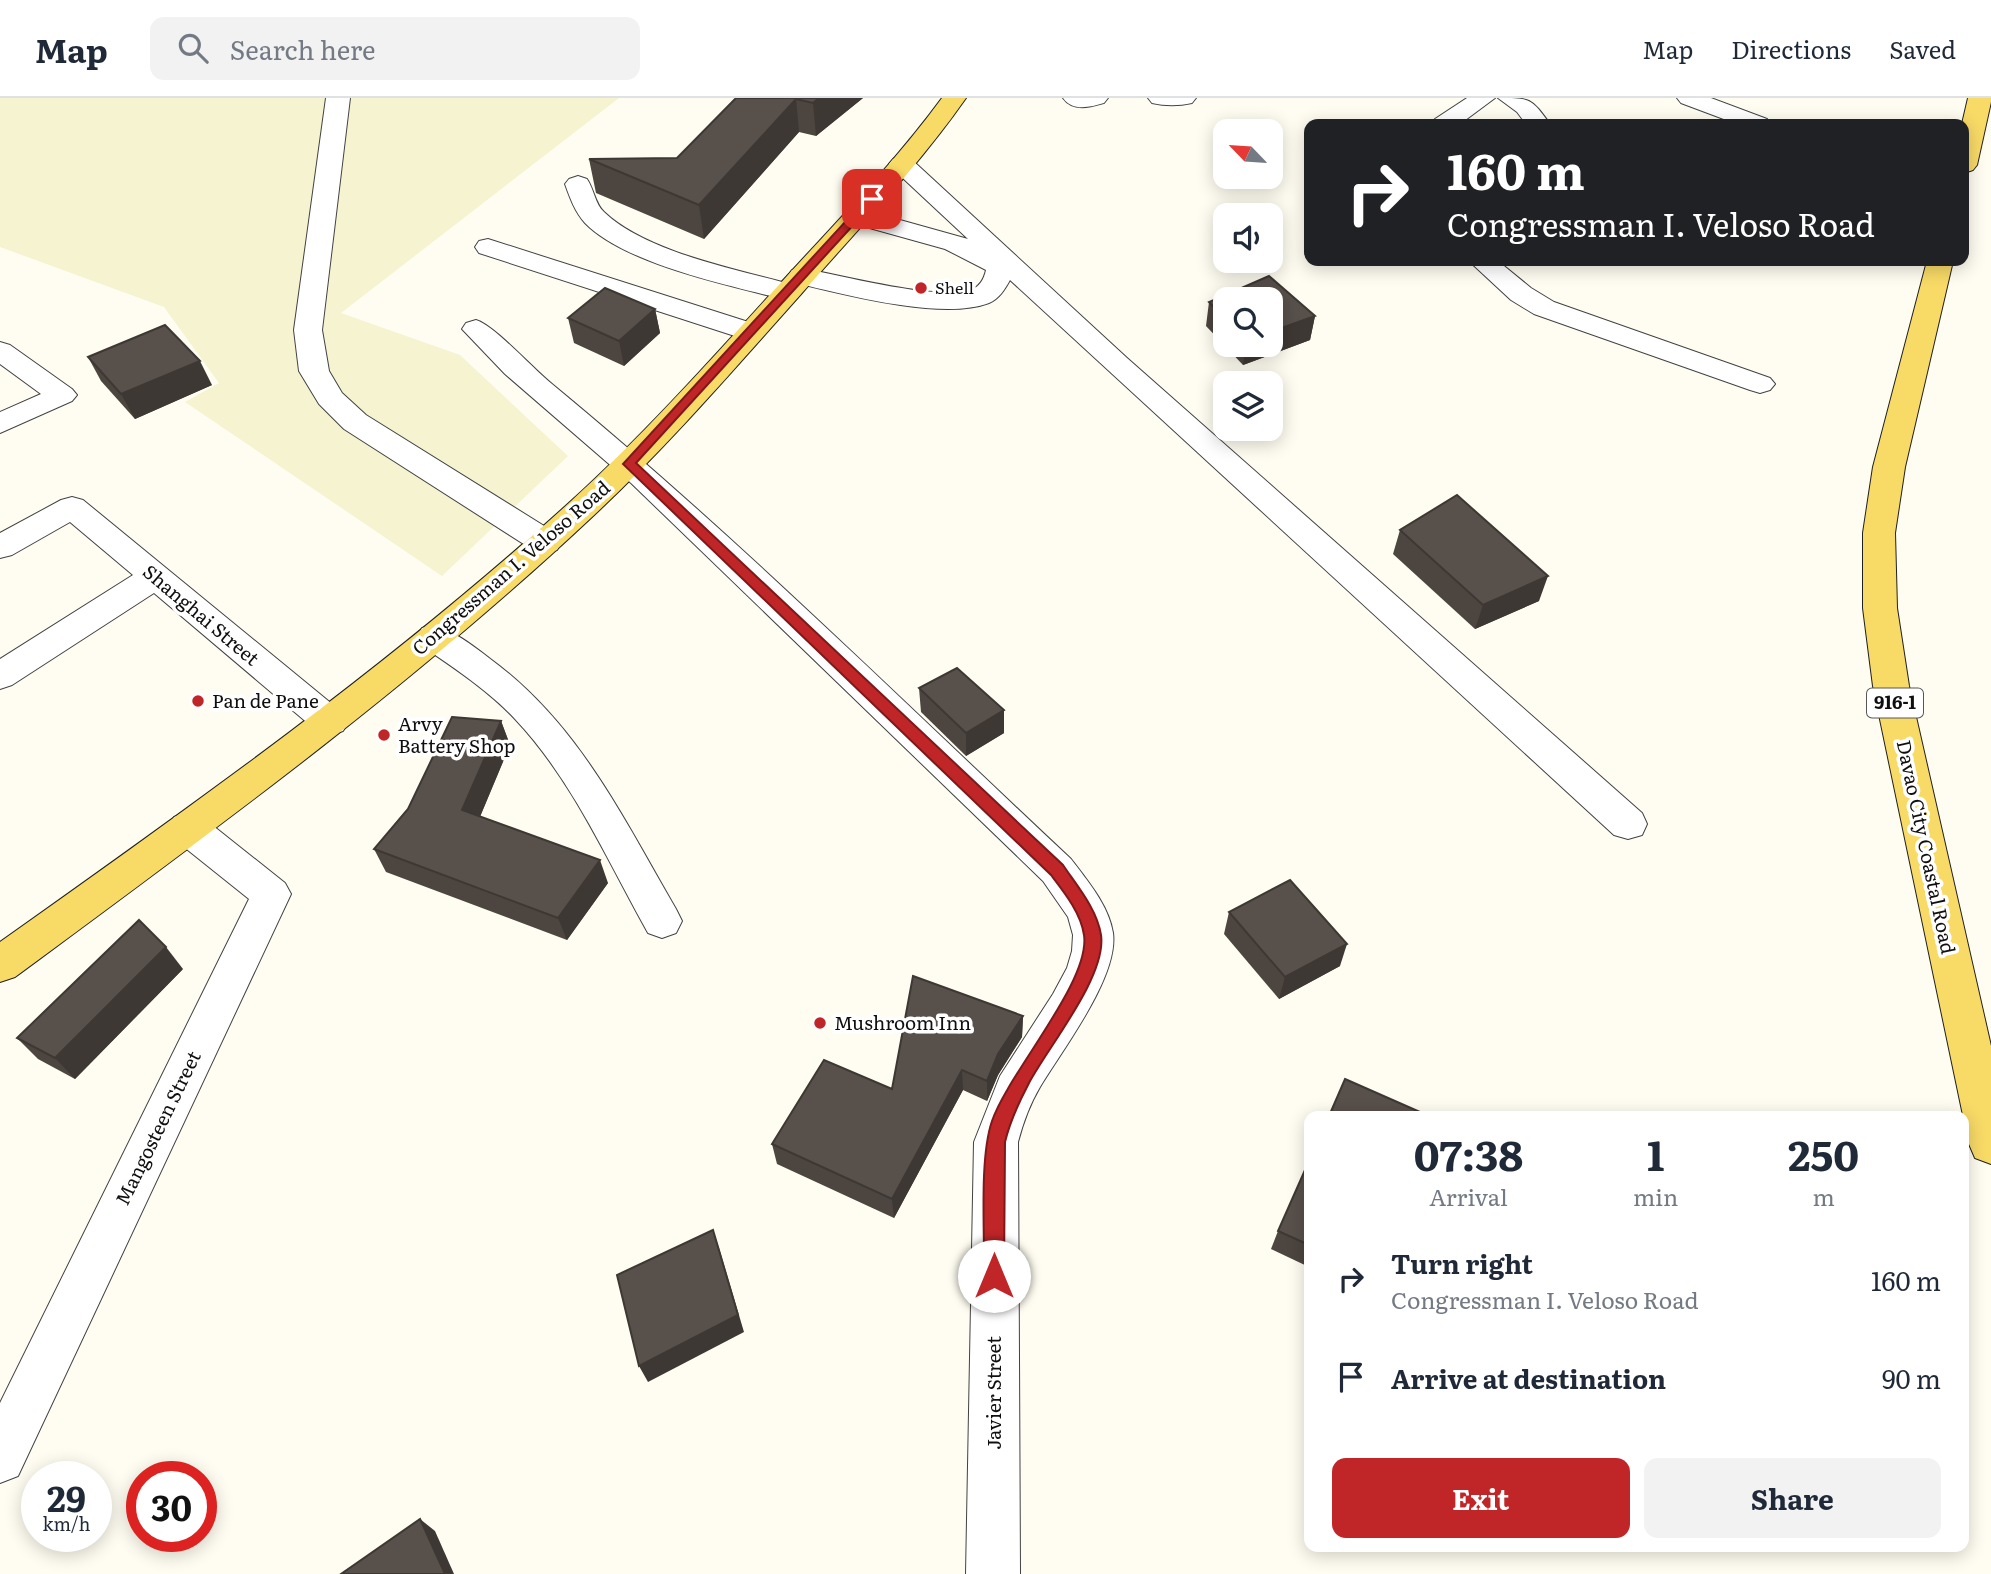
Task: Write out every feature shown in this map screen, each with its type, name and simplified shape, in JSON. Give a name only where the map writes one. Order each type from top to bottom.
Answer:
[{"type":"main road","name":"Congressman I. Veloso Road","points":[[0,965],[330,722],[545,542],[629,464],[751,332],[857,216],[954,98]]},
{"type":"main road","points":[[1969,144],[1980,98]]},
{"type":"main road","name":"Davao City Coastal Road","points":[[1939,266],[1889,467],[1880,533],[1880,608],[1891,686],[1991,1144]]},
{"type":"street","points":[[338,98],[308,330],[314,371],[330,398],[355,422],[545,542]]},
{"type":"street","points":[[1075,98],[1084,101],[1096,98]]},
{"type":"street","points":[[1160,98],[1184,98]]},
{"type":"street","points":[[1452,119],[1483,98]]},
{"type":"street","points":[[1510,98],[1525,107],[1534,119]]},
{"type":"street","points":[[1689,98],[1745,119]]},
{"type":"street","points":[[902,164],[1117,364],[1628,824]]},
{"type":"street","points":[[578,184],[583,201],[593,216],[618,237],[646,249],[794,284],[948,302],[980,297],[990,290],[1000,275],[1000,268],[994,262],[963,246],[857,216]]},
{"type":"street","points":[[488,247],[751,332]]},
{"type":"street","points":[[1488,266],[1521,294],[1544,308],[1760,384]]},
{"type":"street","name":"Javier Street","points":[[475,329],[500,355],[629,464],[1057,870],[1080,901],[1093,936],[1089,965],[1073,997],[1023,1075],[1002,1120],[996,1142],[993,1574]]},
{"type":"street","points":[[0,351],[62,395],[0,424]]},
{"type":"street","name":"Shanghai Street","points":[[0,547],[72,507],[330,722]]},
{"type":"street","points":[[0,676],[155,577]]},
{"type":"street","points":[[434,637],[488,675],[527,710],[559,747],[662,921]]},
{"type":"street","name":"Mangosteen Street","points":[[4,1435],[271,894],[188,828]]},
{"type":"shaded area","points":[[0,98],[619,98],[341,313],[460,355],[568,456],[442,576],[185,402],[219,383],[164,307],[0,247]]},
{"type":"building","points":[[736,98],[819,98],[813,103],[796,99],[699,205],[589,159],[677,158]]},
{"type":"building","points":[[1269,276],[1282,287],[1244,287]]},
{"type":"building","points":[[605,288],[655,309],[619,341],[568,318]]},
{"type":"building","points":[[1283,288],[1315,316],[1283,327]]},
{"type":"building","points":[[165,325],[200,361],[121,394],[88,357]]},
{"type":"building","points":[[1457,495],[1548,576],[1483,605],[1400,530]]},
{"type":"building","points":[[957,668],[1004,710],[966,733],[919,688]]},
{"type":"building","points":[[452,717],[501,721],[462,810],[600,860],[558,918],[374,849],[408,809]]},
{"type":"building","points":[[1290,880],[1347,944],[1285,977],[1229,912]]},
{"type":"building","points":[[139,920],[166,947],[55,1058],[17,1038]]},
{"type":"building","points":[[913,976],[1023,1016],[998,1054],[987,1081],[962,1070],[892,1199],[772,1144],[824,1060],[892,1089]]},
{"type":"building","points":[[1345,1079],[1418,1111],[1331,1111]]},
{"type":"building","points":[[1304,1172],[1304,1243],[1278,1231]]},
{"type":"building","points":[[713,1230],[738,1315],[639,1366],[617,1275]]},
{"type":"building","points":[[420,1519],[445,1574],[341,1574]]},
{"type":"place","name":"Shell","points":[[921,288]]},
{"type":"place","name":"Pan de Pane","points":[[198,701]]},
{"type":"place","name":"Arvy Battery Shop","points":[[384,735]]},
{"type":"place","name":"Mushroom Inn","points":[[820,1023]]},
{"type":"route","points":[[872,199],[629,464],[1057,870],[1080,901],[1093,936],[1089,965],[1073,997],[1023,1075],[1002,1120],[996,1142],[994,1276]]}]
